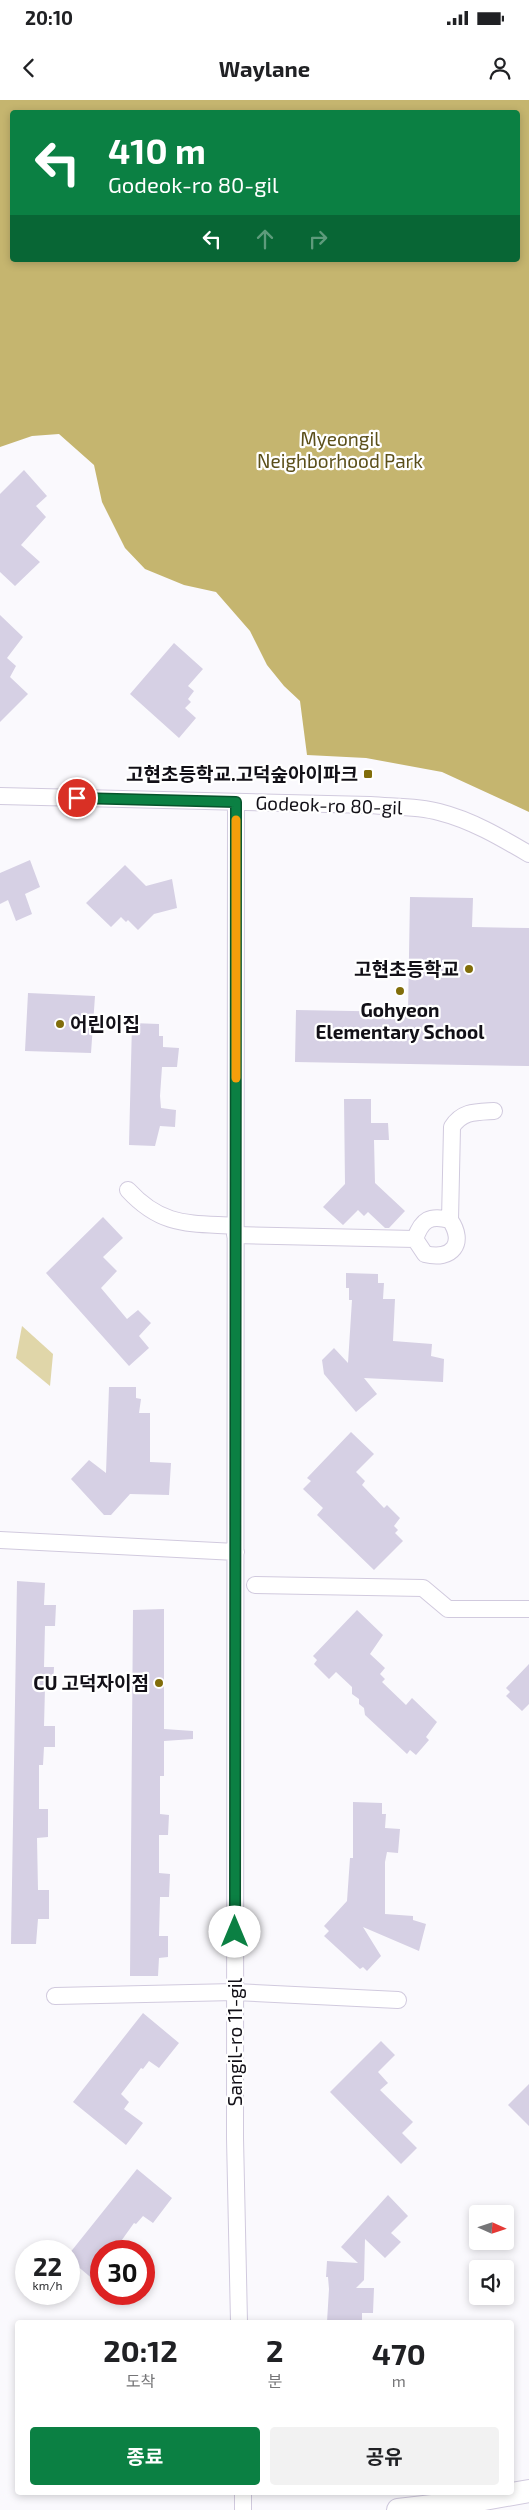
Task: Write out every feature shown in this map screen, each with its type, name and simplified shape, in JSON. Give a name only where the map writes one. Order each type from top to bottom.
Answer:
[{"type":"main road","points":[[514,2494],[529,2491]]},
{"type":"main road","points":[[398,2510],[467,2502],[506,2495]]},
{"type":"street","name":"Godeok-ro 80-gil","points":[[0,796],[370,805],[437,811],[483,828],[529,854]]},
{"type":"street","name":"Sangil-ro 11-gil","points":[[236,802],[235,2138],[239,2320]]},
{"type":"street","points":[[415,1239],[425,1254],[438,1258],[450,1253],[457,1241],[457,1230],[450,1220],[452,1127],[457,1119],[471,1112],[494,1111]]},
{"type":"street","points":[[128,1190],[140,1203],[165,1218],[182,1222],[235,1231],[415,1239]]},
{"type":"street","points":[[415,1239],[419,1227],[426,1221],[436,1217],[450,1220]]},
{"type":"street","points":[[0,1540],[236,1552]]},
{"type":"street","points":[[255,1585],[423,1588],[448,1609],[529,1609]]},
{"type":"street","points":[[55,1996],[235,1992],[398,2000]]},
{"type":"street","points":[[243,2495],[243,2510]]},
{"type":"shaded area","points":[[22,1326],[53,1354],[50,1386],[16,1358]]},
{"type":"green space","name":"Myeongil Neighborhood Park","points":[[0,100],[529,100],[529,812],[442,772],[366,758],[307,755],[300,701],[284,686],[267,665],[250,631],[216,592],[184,585],[145,569],[125,548],[102,502],[94,465],[59,434],[32,436],[0,447]]},
{"type":"building","points":[[24,470],[47,496],[36,506],[46,517],[21,545],[40,562],[15,586],[0,572],[0,494]]},
{"type":"building","points":[[0,615],[23,637],[7,658],[16,666],[10,677],[28,694],[0,722]]},
{"type":"building","points":[[174,643],[203,669],[188,686],[194,691],[188,699],[191,702],[185,708],[196,718],[179,738],[130,694]]},
{"type":"building","points":[[30,860],[40,887],[25,894],[32,914],[16,921],[8,900],[0,904],[0,873]]},
{"type":"building","points":[[125,865],[146,886],[172,879],[177,908],[154,914],[138,930],[128,920],[126,922],[121,917],[111,927],[86,903]]},
{"type":"building","name":"고현초등학교","points":[[410,897],[473,898],[472,927],[529,928],[529,1066],[295,1062],[296,1010],[408,1012]]},
{"type":"building","name":"어린이집","points":[[28,993],[95,996],[91,1053],[25,1051]]},
{"type":"building","points":[[132,1023],[159,1024],[159,1036],[163,1036],[163,1047],[179,1048],[177,1067],[162,1067],[160,1096],[161,1108],[176,1110],[175,1127],[160,1126],[155,1146],[129,1145]]},
{"type":"building","points":[[344,1099],[371,1099],[371,1123],[388,1123],[389,1140],[374,1140],[375,1183],[405,1211],[389,1228],[385,1228],[368,1212],[364,1216],[358,1210],[343,1225],[323,1207],[345,1184]]},
{"type":"building","points":[[103,1217],[123,1238],[103,1257],[117,1271],[101,1288],[127,1319],[138,1310],[151,1323],[139,1336],[149,1348],[129,1366],[46,1273]]},
{"type":"building","points":[[346,1273],[378,1274],[378,1283],[384,1283],[383,1299],[395,1299],[393,1341],[432,1344],[431,1356],[444,1359],[443,1382],[364,1378],[377,1394],[356,1412],[324,1374],[322,1360],[334,1348],[348,1363],[352,1300],[349,1300],[349,1288],[346,1288]]},
{"type":"building","points":[[109,1387],[136,1387],[136,1398],[141,1399],[139,1413],[150,1413],[150,1462],[171,1463],[169,1495],[130,1494],[111,1515],[104,1515],[71,1479],[89,1460],[106,1473]]},
{"type":"building","points":[[351,1432],[374,1454],[356,1472],[365,1481],[362,1485],[384,1508],[387,1505],[400,1518],[394,1526],[398,1530],[395,1533],[403,1541],[374,1570],[317,1515],[323,1508],[303,1489],[311,1481],[307,1478]]},
{"type":"building","points":[[17,1581],[45,1583],[44,1605],[56,1605],[55,1626],[45,1626],[44,1667],[54,1667],[53,1687],[45,1688],[44,1726],[55,1726],[55,1747],[44,1747],[43,1765],[39,1765],[39,1809],[48,1809],[48,1837],[37,1838],[38,1890],[49,1890],[49,1919],[38,1919],[36,1944],[11,1944]]},
{"type":"building","points":[[164,1609],[164,1729],[193,1731],[193,1739],[164,1741],[164,1776],[160,1776],[160,1814],[169,1815],[168,1835],[159,1835],[159,1873],[170,1874],[169,1897],[160,1897],[159,1936],[168,1936],[168,1957],[159,1958],[158,1976],[130,1976],[133,1610]]},
{"type":"building","points":[[357,1610],[383,1635],[370,1654],[385,1668],[380,1674],[385,1679],[382,1682],[406,1705],[412,1698],[437,1722],[426,1737],[429,1740],[416,1755],[410,1750],[407,1754],[365,1715],[364,1708],[359,1704],[359,1699],[352,1694],[352,1687],[336,1672],[329,1679],[314,1664],[317,1660],[313,1656]]},
{"type":"building","points":[[529,1664],[529,1704],[522,1711],[506,1696],[510,1692],[506,1688]]},
{"type":"building","points":[[353,1802],[382,1803],[382,1814],[386,1814],[385,1828],[400,1829],[398,1853],[387,1852],[385,1862],[385,1914],[413,1916],[413,1920],[426,1924],[419,1951],[363,1927],[381,1956],[367,1971],[363,1967],[360,1969],[324,1936],[329,1931],[324,1926],[347,1901],[350,1858],[353,1858]]},
{"type":"building","points":[[143,2013],[179,2043],[159,2068],[149,2061],[143,2069],[141,2068],[121,2094],[129,2102],[124,2109],[143,2123],[126,2145],[73,2102]]},
{"type":"building","points":[[381,2041],[395,2055],[378,2072],[388,2083],[380,2090],[413,2122],[402,2133],[417,2148],[401,2164],[330,2092]]},
{"type":"building","points":[[529,2084],[529,2126],[508,2105]]},
{"type":"building","points":[[137,2169],[172,2198],[153,2223],[143,2216],[136,2224],[134,2223],[122,2240],[90,2240],[90,2277],[80,2268],[80,2240]]},
{"type":"building","points":[[388,2195],[408,2216],[391,2233],[401,2242],[385,2258],[365,2239],[364,2280],[356,2288],[374,2288],[373,2313],[362,2313],[362,2320],[327,2320],[329,2289],[328,2277],[326,2277],[327,2261],[358,2263],[341,2247]]},
{"type":"slow traffic","points":[[236,820],[236,1078]]},
{"type":"place","name":"고현초등학교.고덕숲아이파크","points":[[368,774]]},
{"type":"place","name":"고현초등학교","points":[[469,969]]},
{"type":"place","name":"Gohyeon Elementary School","points":[[400,991]]},
{"type":"place","name":"어린이집","points":[[60,1024]]},
{"type":"place","name":"CU 고덕자이점","points":[[159,1683]]},
{"type":"route","points":[[77,798],[236,802],[235,1932]]}]
